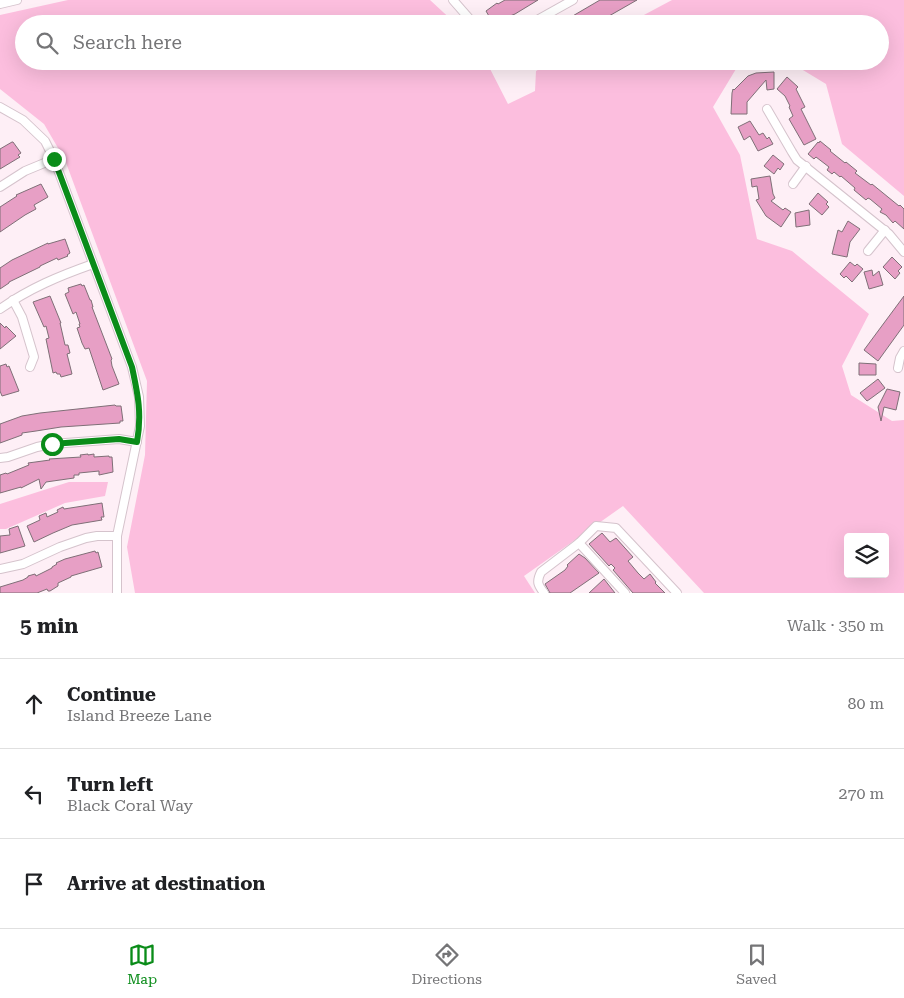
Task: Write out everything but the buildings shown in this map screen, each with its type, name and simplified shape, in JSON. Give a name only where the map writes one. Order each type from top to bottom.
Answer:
[{"type":"street","points":[[0,4],[17,0]]},
{"type":"street","points":[[453,0],[466,15]]},
{"type":"street","points":[[546,15],[573,0]]},
{"type":"street","points":[[0,106],[23,120],[45,141],[54,159],[132,367],[139,397],[140,426],[117,536],[117,593]]},
{"type":"street","points":[[767,109],[797,160],[890,234],[904,252]]},
{"type":"street","points":[[0,187],[23,172],[54,159]]},
{"type":"street","points":[[793,184],[806,166]]},
{"type":"street","points":[[868,252],[885,230]]},
{"type":"street","points":[[0,309],[28,291],[93,264]]},
{"type":"street","points":[[13,300],[22,317],[34,357],[30,367]]},
{"type":"street","points":[[898,368],[904,351]]},
{"type":"street","points":[[0,458],[52,444],[119,439],[137,442]]},
{"type":"street","points":[[544,593],[538,586],[541,572],[579,543],[596,526],[616,528],[677,593]]},
{"type":"street","points":[[0,569],[23,564],[60,547],[86,538],[117,536]]},
{"type":"street","points":[[579,543],[625,593]]},
{"type":"shaded area","points":[[68,0],[430,0],[446,15],[15,15],[15,70],[491,70],[508,104],[535,91],[536,71],[538,70],[735,70],[713,107],[740,155],[757,239],[792,251],[869,314],[842,366],[851,395],[892,421],[904,420],[904,593],[704,593],[623,506],[524,576],[535,593],[135,593],[127,547],[145,455],[147,381],[65,160],[44,124],[0,89],[0,15]]},
{"type":"shaded area","points":[[672,0],[904,0],[904,196],[842,144],[826,84],[803,70],[889,70],[889,15],[644,15]]},
{"type":"shaded area","points":[[69,482],[108,482],[105,496],[65,503],[6,529],[0,529],[0,504]]},
{"type":"route","points":[[52,444],[119,439],[137,442],[140,426],[139,397],[132,367],[54,159]]}]
